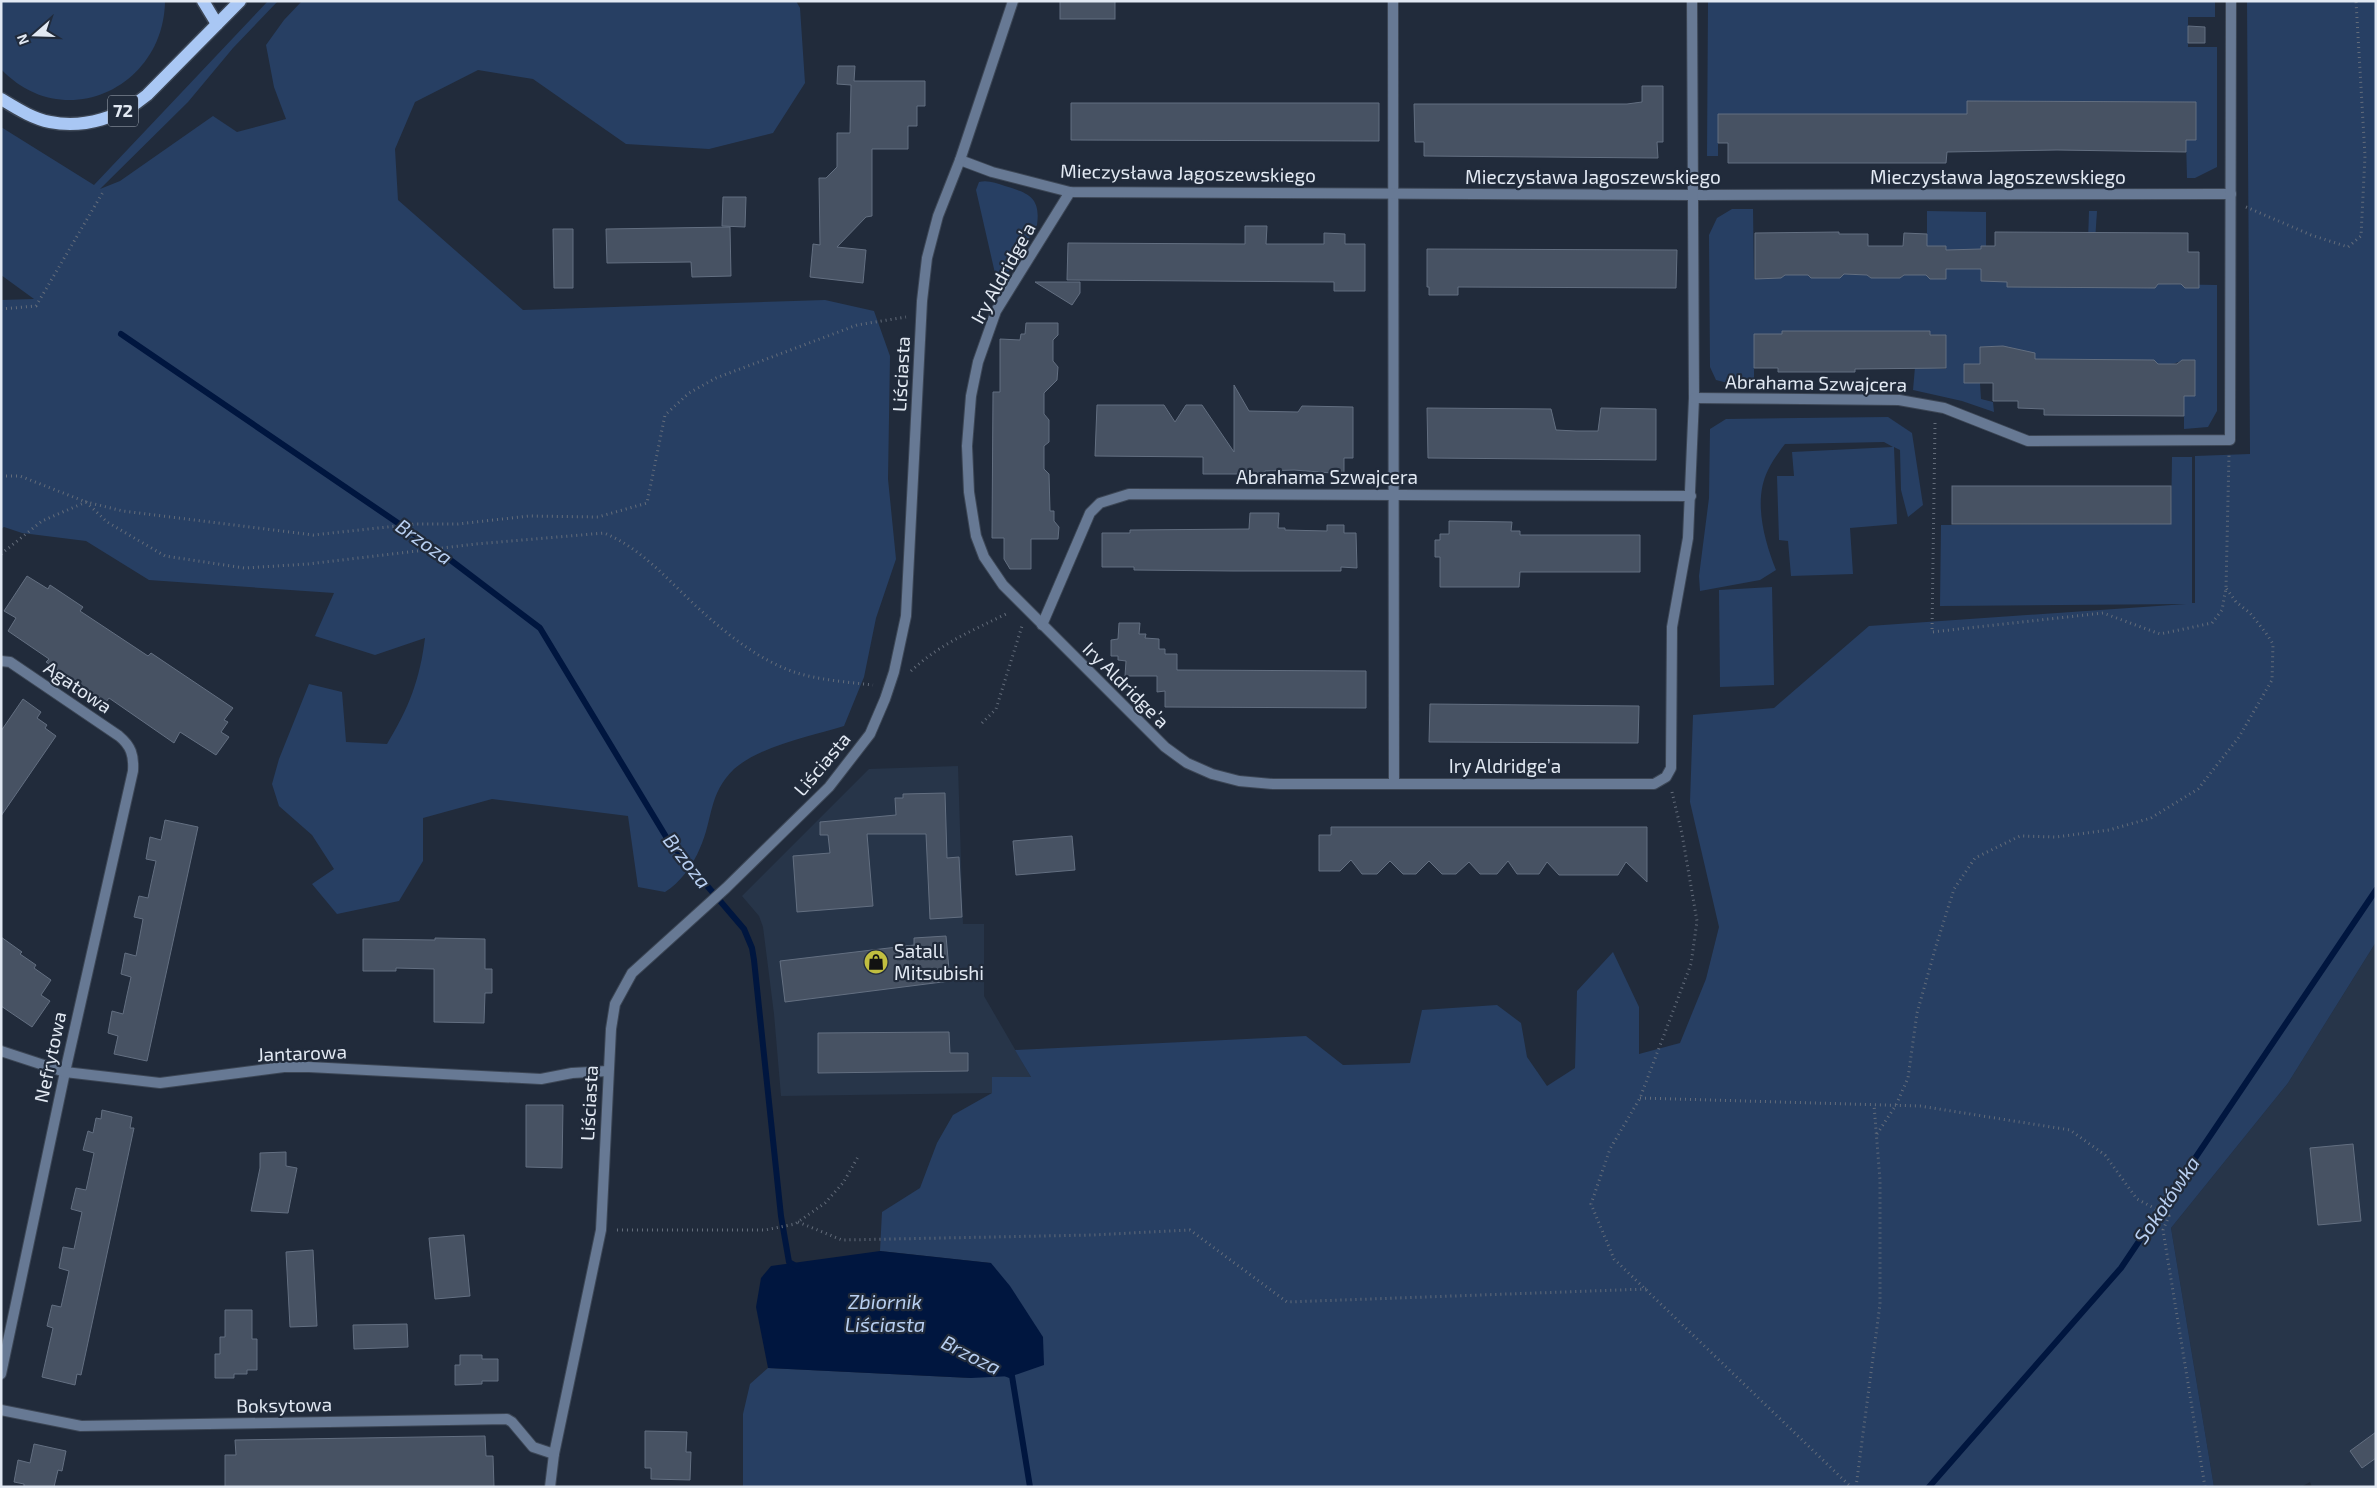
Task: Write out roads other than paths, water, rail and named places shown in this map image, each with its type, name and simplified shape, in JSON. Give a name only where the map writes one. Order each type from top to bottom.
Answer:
[{"type":"main road","points":[[203,1],[217,24]]},
{"type":"main road","name":"72","points":[[1,99],[36,118],[49,122],[77,124],[110,117],[132,106],[147,95],[240,1]]},
{"type":"street","name":"Liściasta","points":[[550,1487],[554,1454],[601,1230],[608,1071],[612,1016],[615,1004],[625,982],[632,973],[726,888],[828,787],[857,753],[870,734],[889,686],[906,616],[924,283],[932,238],[938,216],[960,160],[1012,1]]},
{"type":"street","points":[[1392,1],[1394,783]]},
{"type":"street","points":[[1691,496],[1694,398],[1695,195],[1692,1]]},
{"type":"street","points":[[2231,1],[2231,194]]},
{"type":"street","name":"Mieczysława Jagoszewskiego","points":[[960,160],[992,172],[1070,192],[1695,195],[2231,194]]},
{"type":"street","name":"Iry Aldridge’a","points":[[1070,192],[994,316],[978,362],[968,417],[967,463],[976,536],[984,557],[995,576],[1042,626],[1150,734],[1174,754],[1198,769],[1224,778],[1254,783],[1654,784],[1666,777],[1671,768],[1672,627],[1688,538],[1691,496]]},
{"type":"street","name":"Abrahama Szwajcera","points":[[1694,398],[1899,400],[1944,408],[2028,441],[2230,440],[2231,194]]},
{"type":"street","name":"Abrahama Szwajcera","points":[[1042,626],[1090,513],[1100,503],[1130,494],[1691,496]]},
{"type":"street","name":"Agatowa","points":[[1,661],[10,662],[119,736],[131,748]]},
{"type":"street","name":"Nefrytowa","points":[[1,1374],[65,1072],[133,771],[131,748]]},
{"type":"street","name":"Jantarowa","points":[[1,1051],[65,1072],[160,1083],[284,1067],[541,1079],[608,1071]]},
{"type":"street","name":"Boksytowa","points":[[1,1410],[81,1426],[507,1419],[512,1422],[533,1447],[554,1454]]},
{"type":"water","name":"Zbiornik Liściasta","points":[[880,1251],[991,1263],[1010,1286],[1043,1337],[1044,1365],[1012,1376],[971,1378],[768,1368],[756,1307],[761,1278],[771,1266]]},
{"type":"waterway","name":"Brzoza","points":[[121,334],[436,549],[540,628],[668,840],[744,929],[752,948],[781,1216],[789,1262],[798,1267]]},
{"type":"waterway","name":"Sokołówka","points":[[1929,1487],[2121,1268],[2376,890]]},
{"type":"waterway","name":"Brzoza","points":[[1005,1373],[1012,1376],[1030,1487]]},
{"type":"place","name":"Satall Mitsubishi","points":[[876,962]]}]
